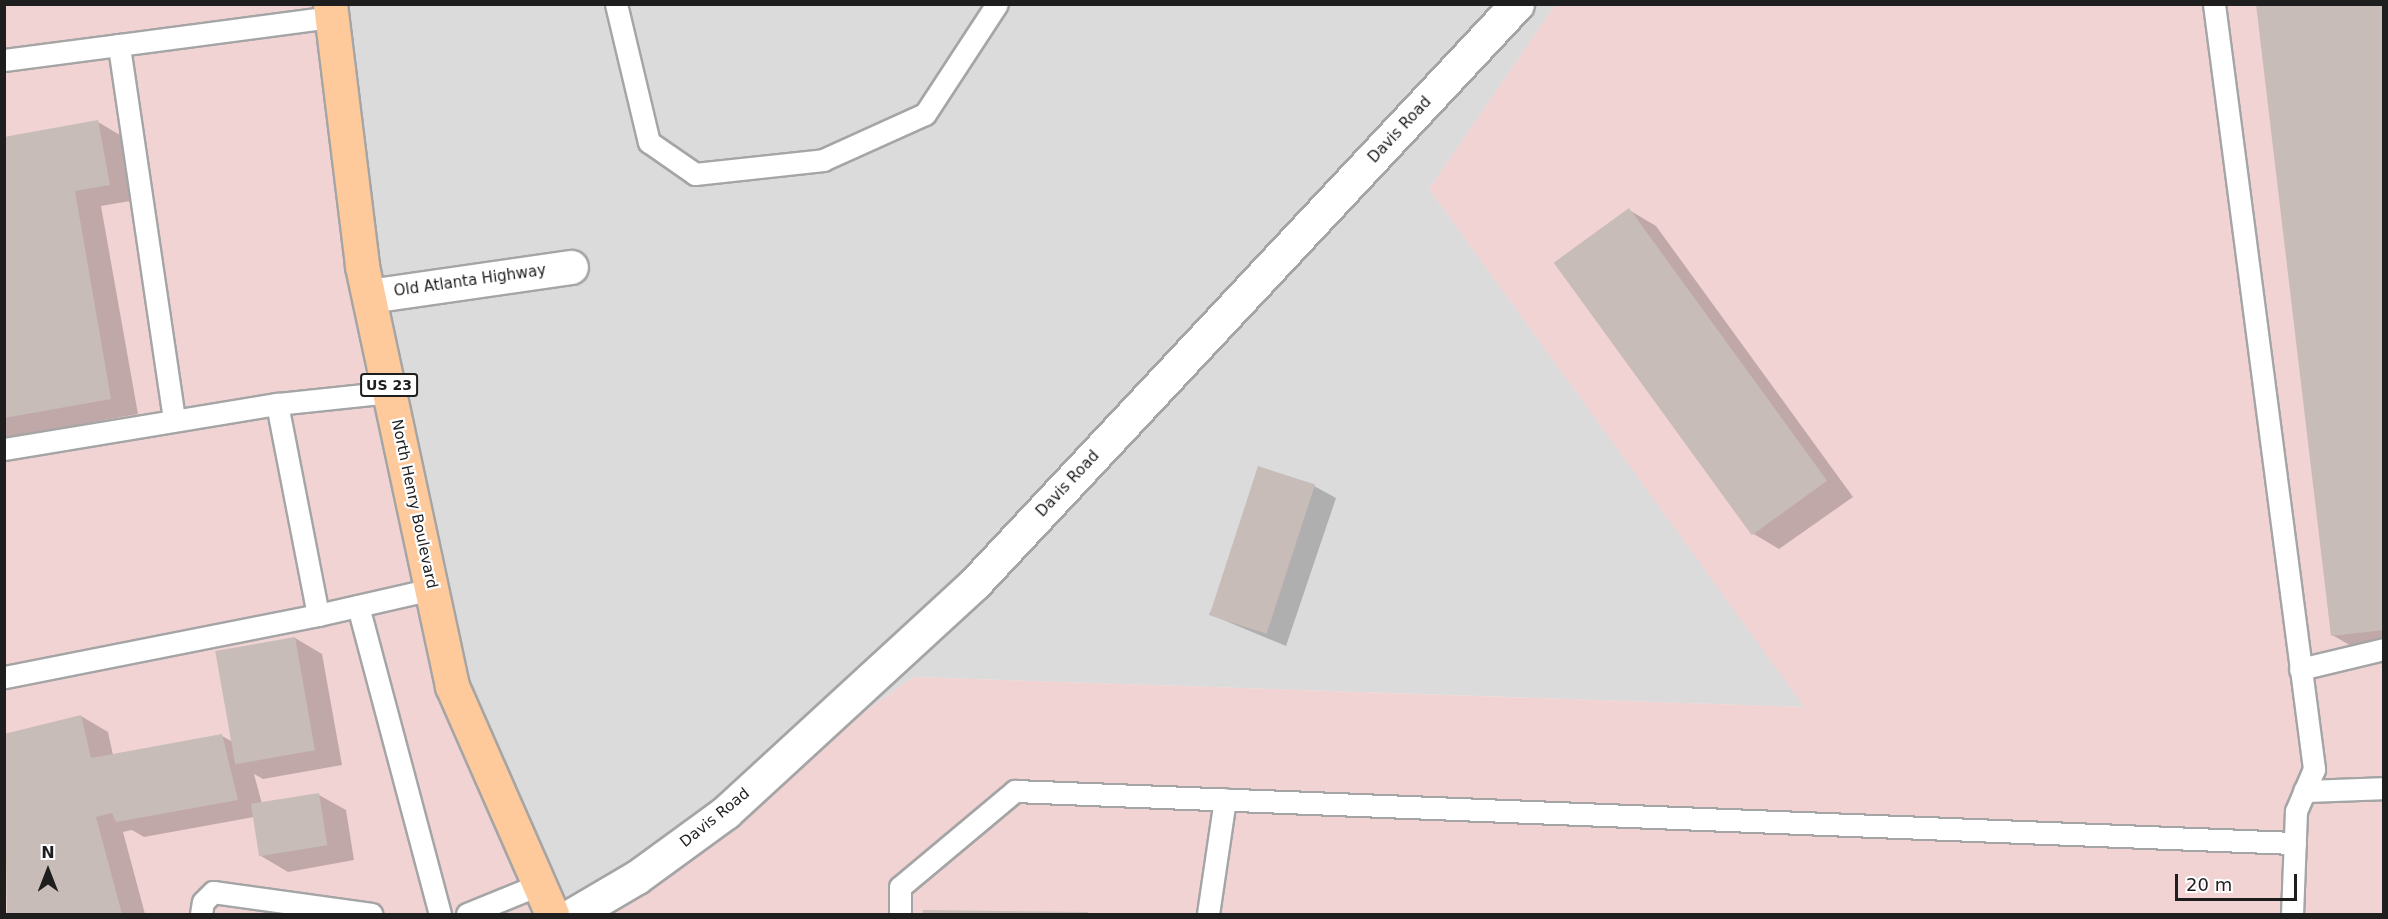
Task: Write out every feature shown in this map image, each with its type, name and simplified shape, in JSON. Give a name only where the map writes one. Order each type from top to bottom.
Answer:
[{"type":"main road","name":"North Henry Boulevard","points":[[331,11],[369,296],[452,686],[552,915]]},
{"type":"street","name":"Davis Road","points":[[574,915],[637,877],[726,812],[975,583],[1517,4]]},
{"type":"street","name":"Old Atlanta Highway","points":[[369,296],[571,267]]},
{"type":"lane","points":[[616,4],[649,142],[695,174],[823,160],[925,114],[997,4]]},
{"type":"lane","points":[[2214,4],[2313,769],[2296,811],[2292,915]]},
{"type":"lane","points":[[4,60],[119,45],[214,36],[331,11]]},
{"type":"lane","points":[[119,45],[174,419]]},
{"type":"lane","points":[[4,448],[277,404],[391,392]]},
{"type":"lane","points":[[277,404],[318,615]]},
{"type":"lane","points":[[4,677],[318,615],[432,589]]},
{"type":"lane","points":[[358,606],[440,915]]},
{"type":"lane","points":[[2300,669],[2384,649]]},
{"type":"lane","points":[[2304,790],[2384,788]]},
{"type":"lane","points":[[900,915],[900,887],[1016,790],[2295,843]]},
{"type":"lane","points":[[1208,915],[1225,799]]},
{"type":"lane","points":[[466,915],[538,885]]},
{"type":"lane","points":[[201,915],[203,902],[213,892],[371,915]]},
{"type":"shaded area","points":[[5,5],[337,5],[411,579],[546,914],[5,914]]},
{"type":"shaded area","points":[[337,5],[1555,5],[1429,189],[1805,707],[913,677],[584,914],[546,914],[411,579]]},
{"type":"shaded area","points":[[1555,5],[2383,5],[2383,914],[584,914],[913,677],[1804,707],[1429,189]]},
{"type":"building","points":[[2256,4],[2384,4],[2384,630],[2331,636]]},
{"type":"building","points":[[98,120],[110,185],[75,191],[111,399],[4,418],[4,137]]},
{"type":"building","points":[[1629,208],[1827,481],[1752,535],[1554,263]]},
{"type":"building","points":[[1258,466],[1315,485],[1267,634],[1209,615]]},
{"type":"building","points":[[295,637],[315,750],[235,764],[215,651]]},
{"type":"building","points":[[81,715],[91,758],[222,734],[238,800],[116,822],[112,813],[96,817],[122,914],[7,914],[4,734]]},
{"type":"building","points":[[319,793],[327,845],[259,856],[251,804]]},
{"type":"building","points":[[923,910],[1088,912],[1088,914],[922,914]]}]
